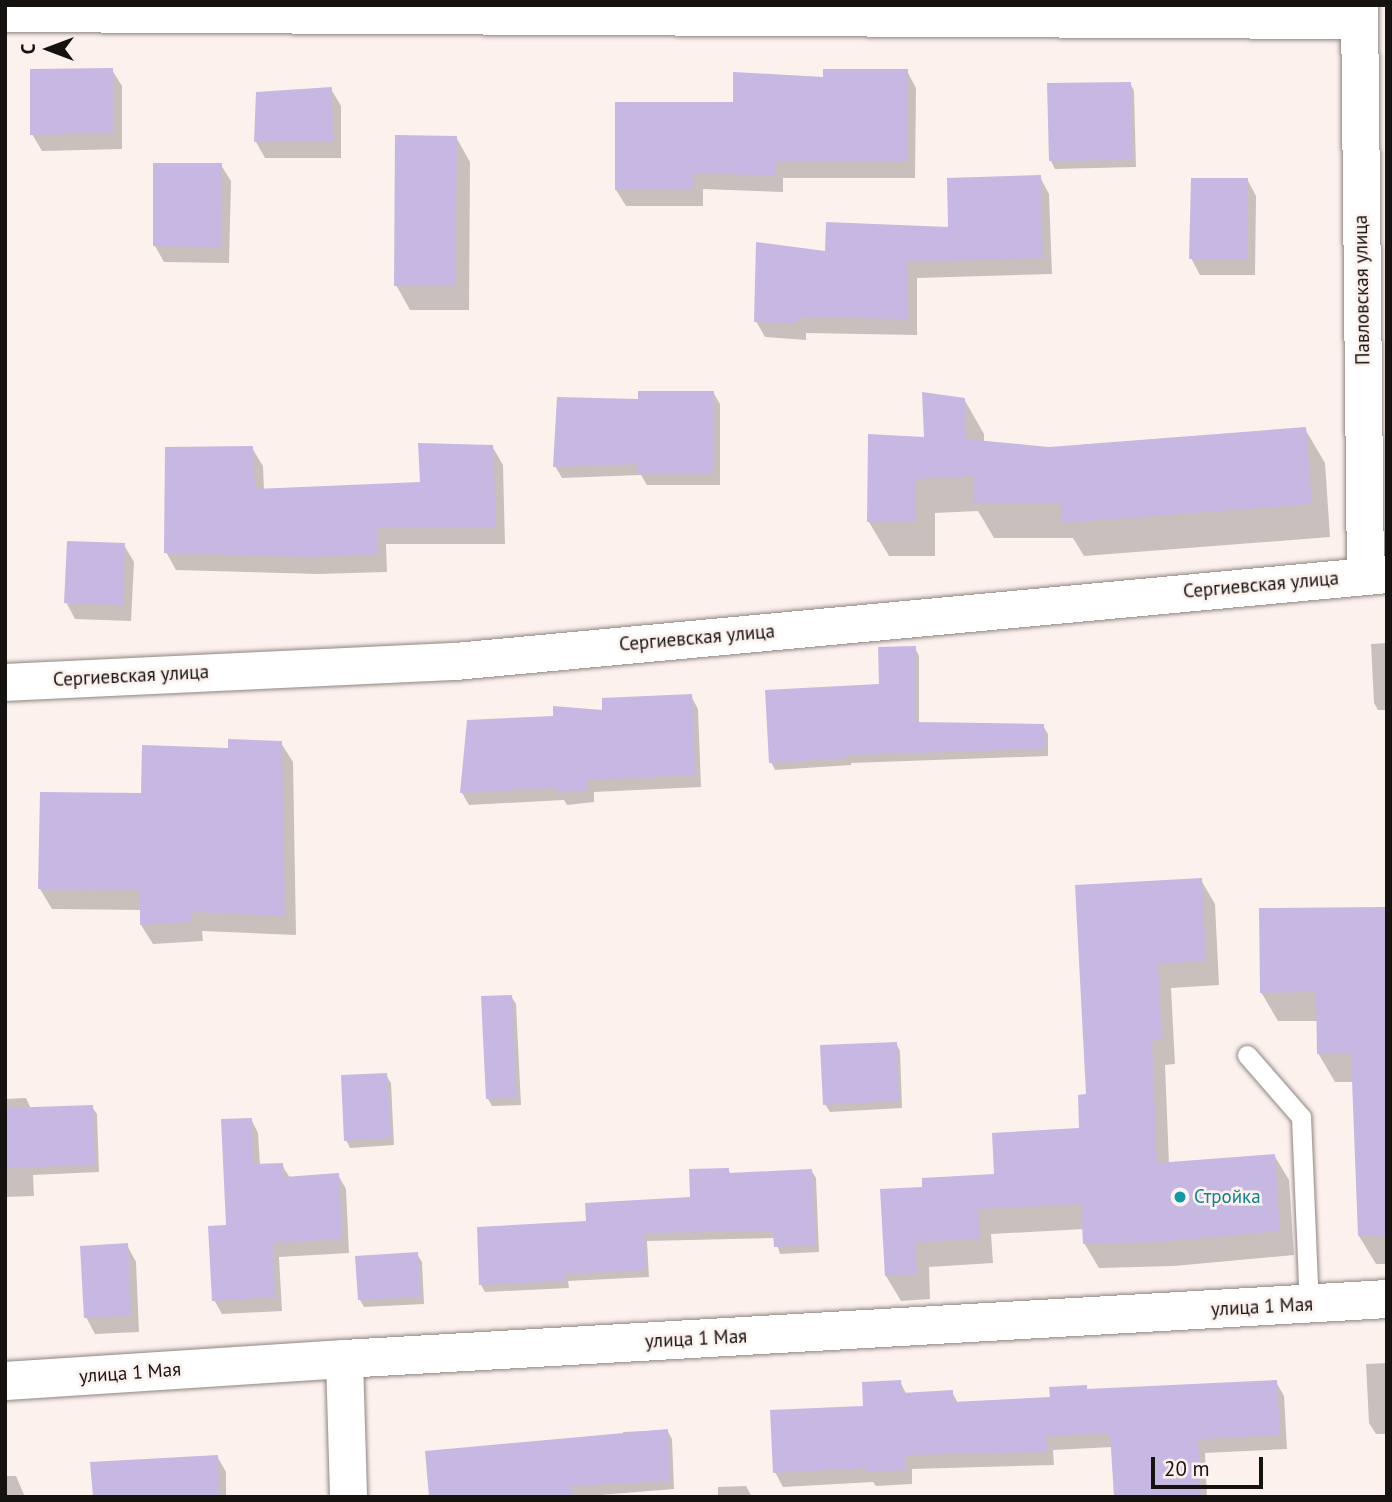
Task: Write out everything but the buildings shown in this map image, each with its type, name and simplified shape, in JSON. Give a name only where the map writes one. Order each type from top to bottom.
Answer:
[{"type":"street","points":[[5,13],[1359,13]]},
{"type":"street","name":"Павловская улица","points":[[1359,13],[1376,575]]},
{"type":"street","name":"Сергиевская улица","points":[[5,682],[455,661],[1376,575]]},
{"type":"street","name":"улица 1 Мая","points":[[5,1381],[1387,1299]]},
{"type":"street","points":[[344,1359],[348,1497]]},
{"type":"lane","points":[[1247,1055],[1301,1117],[1309,1304]]},
{"type":"place","name":"Стройка","points":[[1180,1197]]}]
